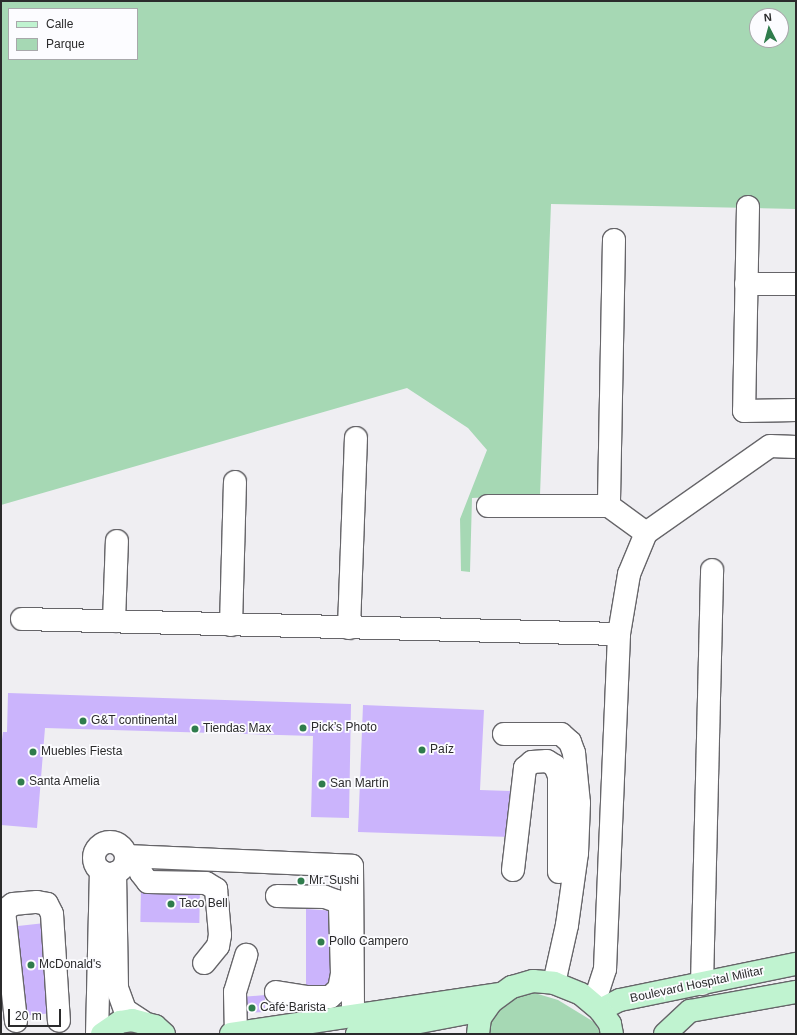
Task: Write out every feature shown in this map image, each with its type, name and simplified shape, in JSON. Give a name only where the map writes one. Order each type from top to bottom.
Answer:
[{"type":"main road","name":"Boulevard Hospital Militar","points":[[597,1006],[796,964]]},
{"type":"main road","points":[[355,1025],[500,994],[524,982],[554,983],[581,994],[597,1006],[610,1024],[612,1034]]},
{"type":"main road","name":"Boulevard Hospital Militar","points":[[665,1034],[690,1011],[796,992]]},
{"type":"main road","points":[[478,1034],[483,1010],[500,994]]},
{"type":"main road","points":[[231,1034],[355,1025],[483,1010]]},
{"type":"main road","points":[[102,1034],[120,1022],[142,1021],[155,1026],[164,1034]]},
{"type":"street","points":[[748,207],[744,411],[796,410]]},
{"type":"street","points":[[609,506],[614,240]]},
{"type":"street","points":[[746,284],[796,284]]},
{"type":"street","points":[[349,628],[356,438]]},
{"type":"street","points":[[597,1006],[605,968],[620,634],[629,574],[646,533],[770,446],[796,447]]},
{"type":"street","points":[[231,625],[235,482]]},
{"type":"street","points":[[488,506],[609,506],[646,533]]},
{"type":"street","points":[[114,621],[117,541]]},
{"type":"street","points":[[702,984],[712,570]]},
{"type":"street","points":[[22,619],[620,634]]},
{"type":"street","points":[[504,734],[561,734],[570,742],[574,753],[578,802],[577,853],[567,925],[554,983]]},
{"type":"street","points":[[513,870],[525,768],[532,762],[547,761],[555,766],[559,776],[559,872]]},
{"type":"street","points":[[120,864],[352,866],[355,1025]]},
{"type":"street","points":[[120,864],[141,873],[148,882],[206,883],[216,889],[220,935],[218,946],[204,963]]},
{"type":"street","points":[[120,864],[117,988],[125,1010],[142,1021]]},
{"type":"street","points":[[97,1034],[120,864]]},
{"type":"street","points":[[276,992],[308,997],[330,997],[339,989],[342,974],[340,905],[336,901],[325,897],[277,896]]},
{"type":"street","points":[[16,1021],[4,912],[13,904],[37,902],[47,904],[52,914],[59,1020]]},
{"type":"street","points":[[236,1034],[235,992],[246,955]]},
{"type":"green space","points":[[1,1],[796,1],[796,209],[551,204],[540,495],[472,498],[470,572],[461,571],[460,519],[487,450],[468,428],[407,388],[1,505]]},
{"type":"green space","points":[[528,991],[558,1000],[594,1022],[601,1034],[486,1034],[487,1020],[503,999]]},
{"type":"building","name":"Santa Amelia","points":[[8,693],[351,704],[349,818],[311,817],[313,736],[45,728],[37,828],[1,825],[1,747],[3,732],[7,732]]},
{"type":"building","name":"Paíz","points":[[363,705],[484,710],[480,790],[513,791],[511,837],[358,832]]},
{"type":"building","name":"Taco Bell","points":[[141,886],[200,887],[199,923],[140,922]]},
{"type":"building","name":"Pollo Campero","points":[[306,909],[336,911],[335,973],[328,988],[306,986]]},
{"type":"building","name":"McDonald's","points":[[45,923],[53,1013],[22,1016],[9,927]]},
{"type":"building","name":"Café Barista","points":[[265,995],[265,1012],[240,1013],[241,997]]},
{"type":"place","name":"G&T continental","points":[[83,721]]},
{"type":"place","name":"Pick’s Photo","points":[[303,728]]},
{"type":"place","name":"Tiendas Max","points":[[195,729]]},
{"type":"place","name":"Paíz","points":[[422,750]]},
{"type":"place","name":"Muebles Fiesta","points":[[33,752]]},
{"type":"place","name":"Santa Amelia","points":[[21,782]]},
{"type":"place","name":"San Martín","points":[[322,784]]},
{"type":"place","name":"Mr. Sushi","points":[[301,881]]},
{"type":"place","name":"Taco Bell","points":[[171,904]]},
{"type":"place","name":"Pollo Campero","points":[[321,942]]},
{"type":"place","name":"McDonald's","points":[[31,965]]},
{"type":"place","name":"Café Barista","points":[[252,1008]]}]
